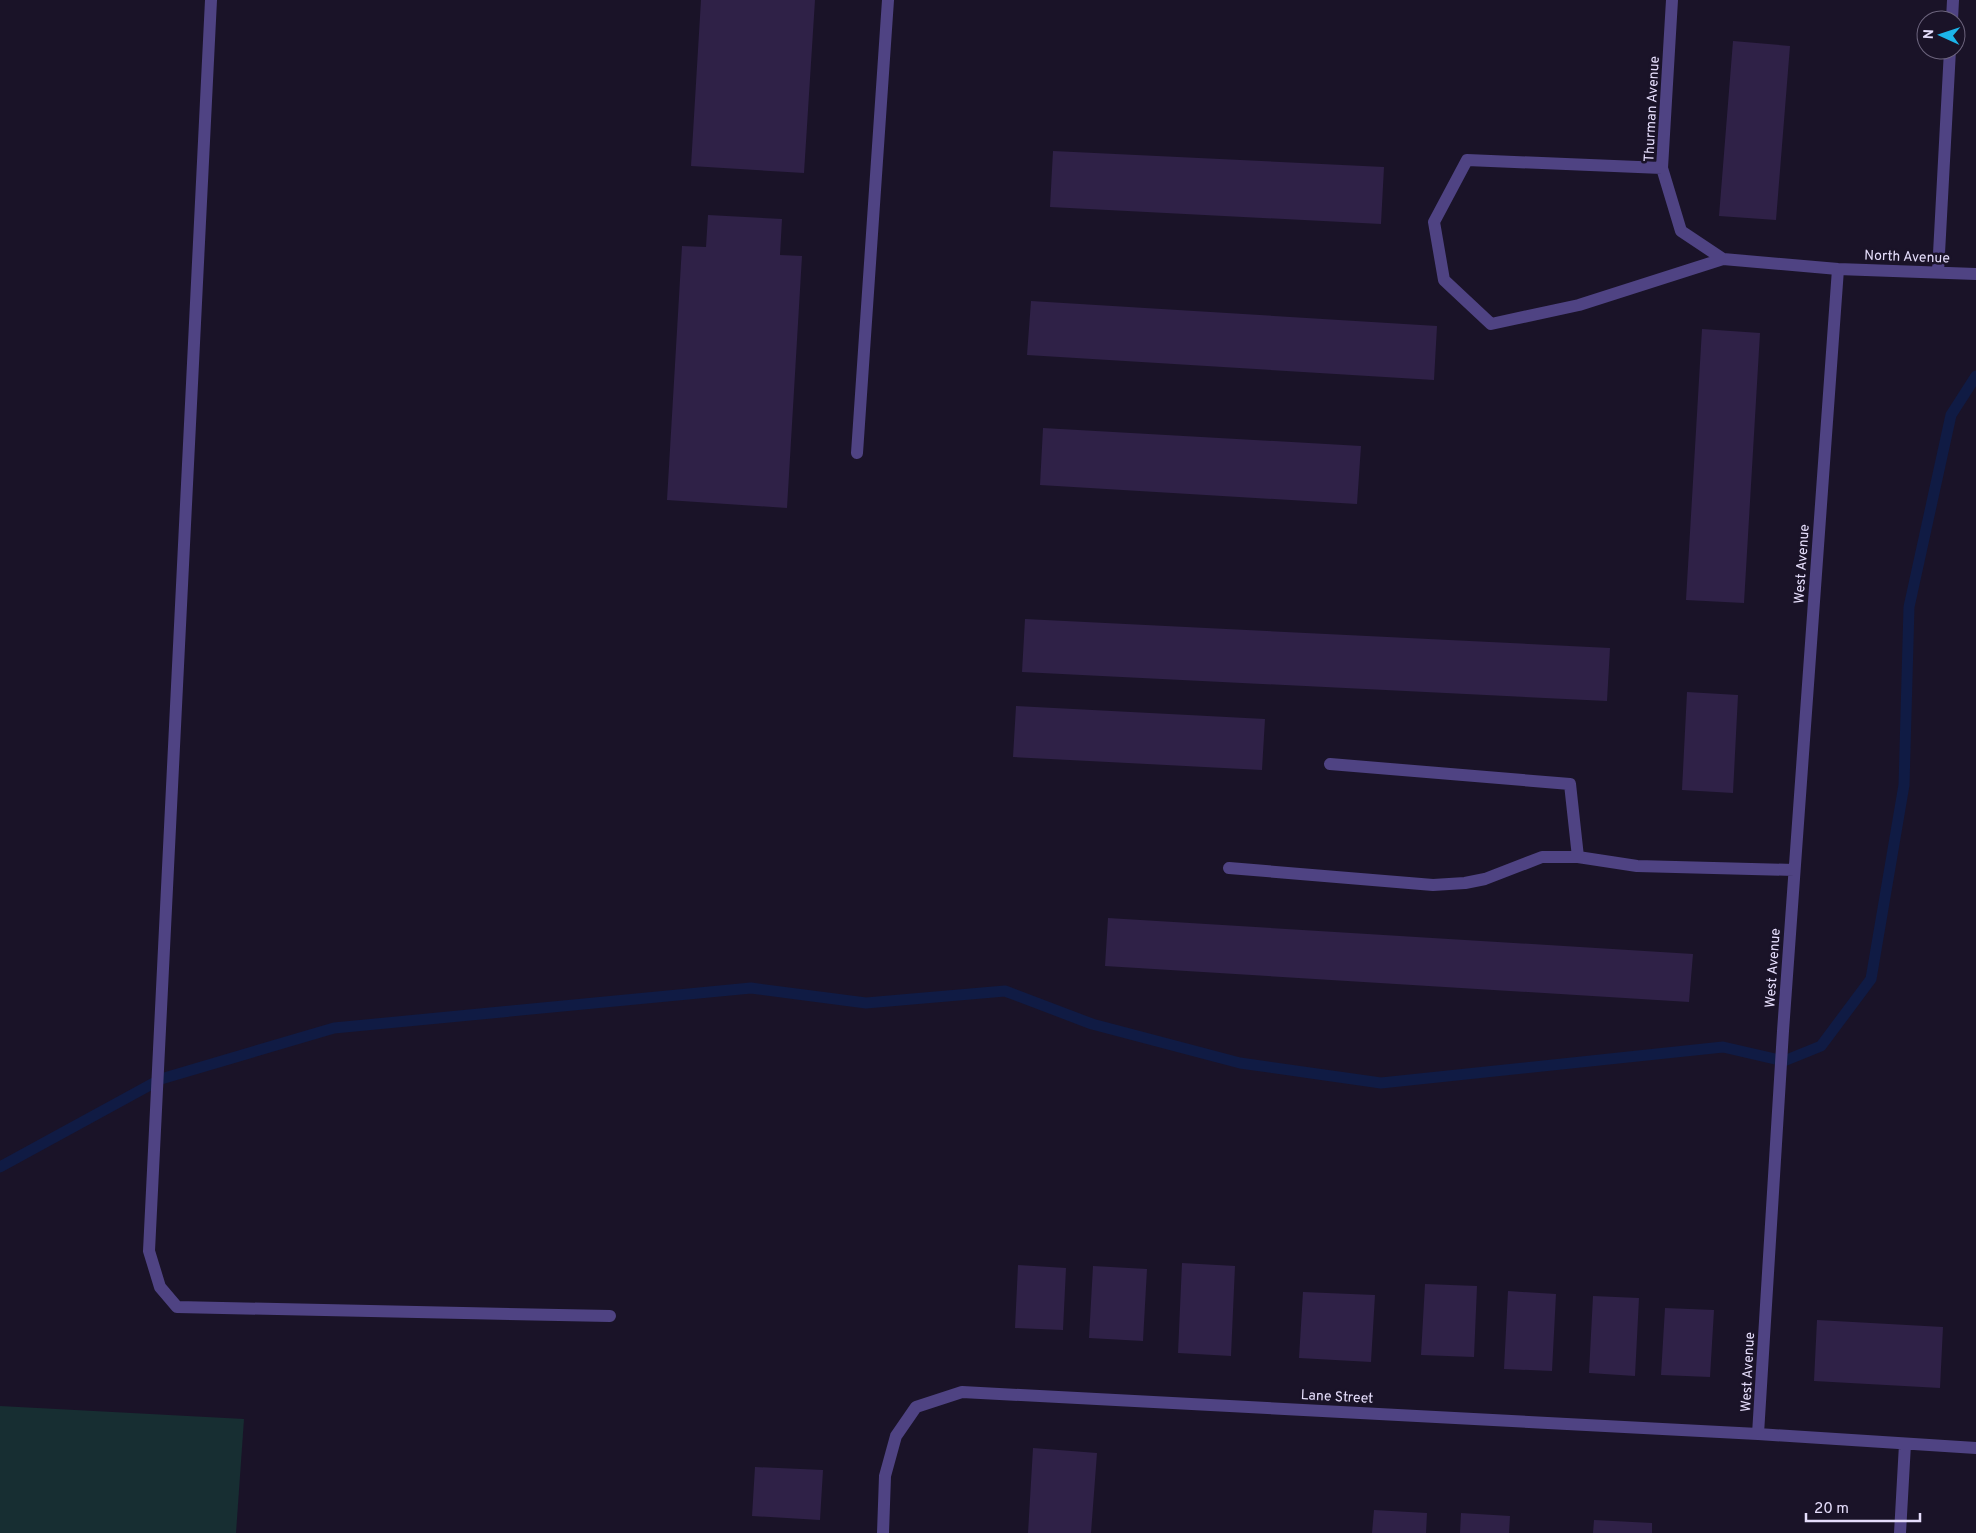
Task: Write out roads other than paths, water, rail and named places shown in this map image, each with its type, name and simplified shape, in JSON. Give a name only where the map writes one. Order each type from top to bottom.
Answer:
[{"type":"street","points":[[211,0],[149,1251],[160,1287],[178,1307],[610,1316]]},
{"type":"street","points":[[857,454],[888,0]]},
{"type":"street","name":"Thurman Avenue","points":[[1672,0],[1662,168],[1681,231],[1723,260]]},
{"type":"street","points":[[1938,272],[1949,60]]},
{"type":"street","points":[[1662,168],[1467,160],[1434,222],[1444,280],[1491,324],[1580,304],[1723,260],[1838,269]]},
{"type":"street","name":"North Avenue","points":[[1838,269],[1976,274]]},
{"type":"street","name":"West Avenue","points":[[1758,1434],[1794,870],[1838,269]]},
{"type":"street","points":[[1330,764],[1570,784],[1578,858]]},
{"type":"street","points":[[1229,868],[1433,885],[1465,883],[1485,879],[1542,857],[1578,858],[1637,866],[1794,870]]},
{"type":"street","name":"Lane Street","points":[[883,1533],[885,1476],[896,1436],[916,1407],[962,1392],[1758,1434]]},
{"type":"street","points":[[1758,1434],[1976,1448]]},
{"type":"street","points":[[1900,1533],[1905,1444]]},
{"type":"waterway","points":[[0,1167],[161,1079],[334,1028],[751,988],[866,1003],[1005,991],[1092,1024],[1240,1063],[1381,1083],[1723,1047],[1784,1061],[1821,1046],[1871,979],[1904,785],[1909,607],[1951,415],[1976,376]]}]
